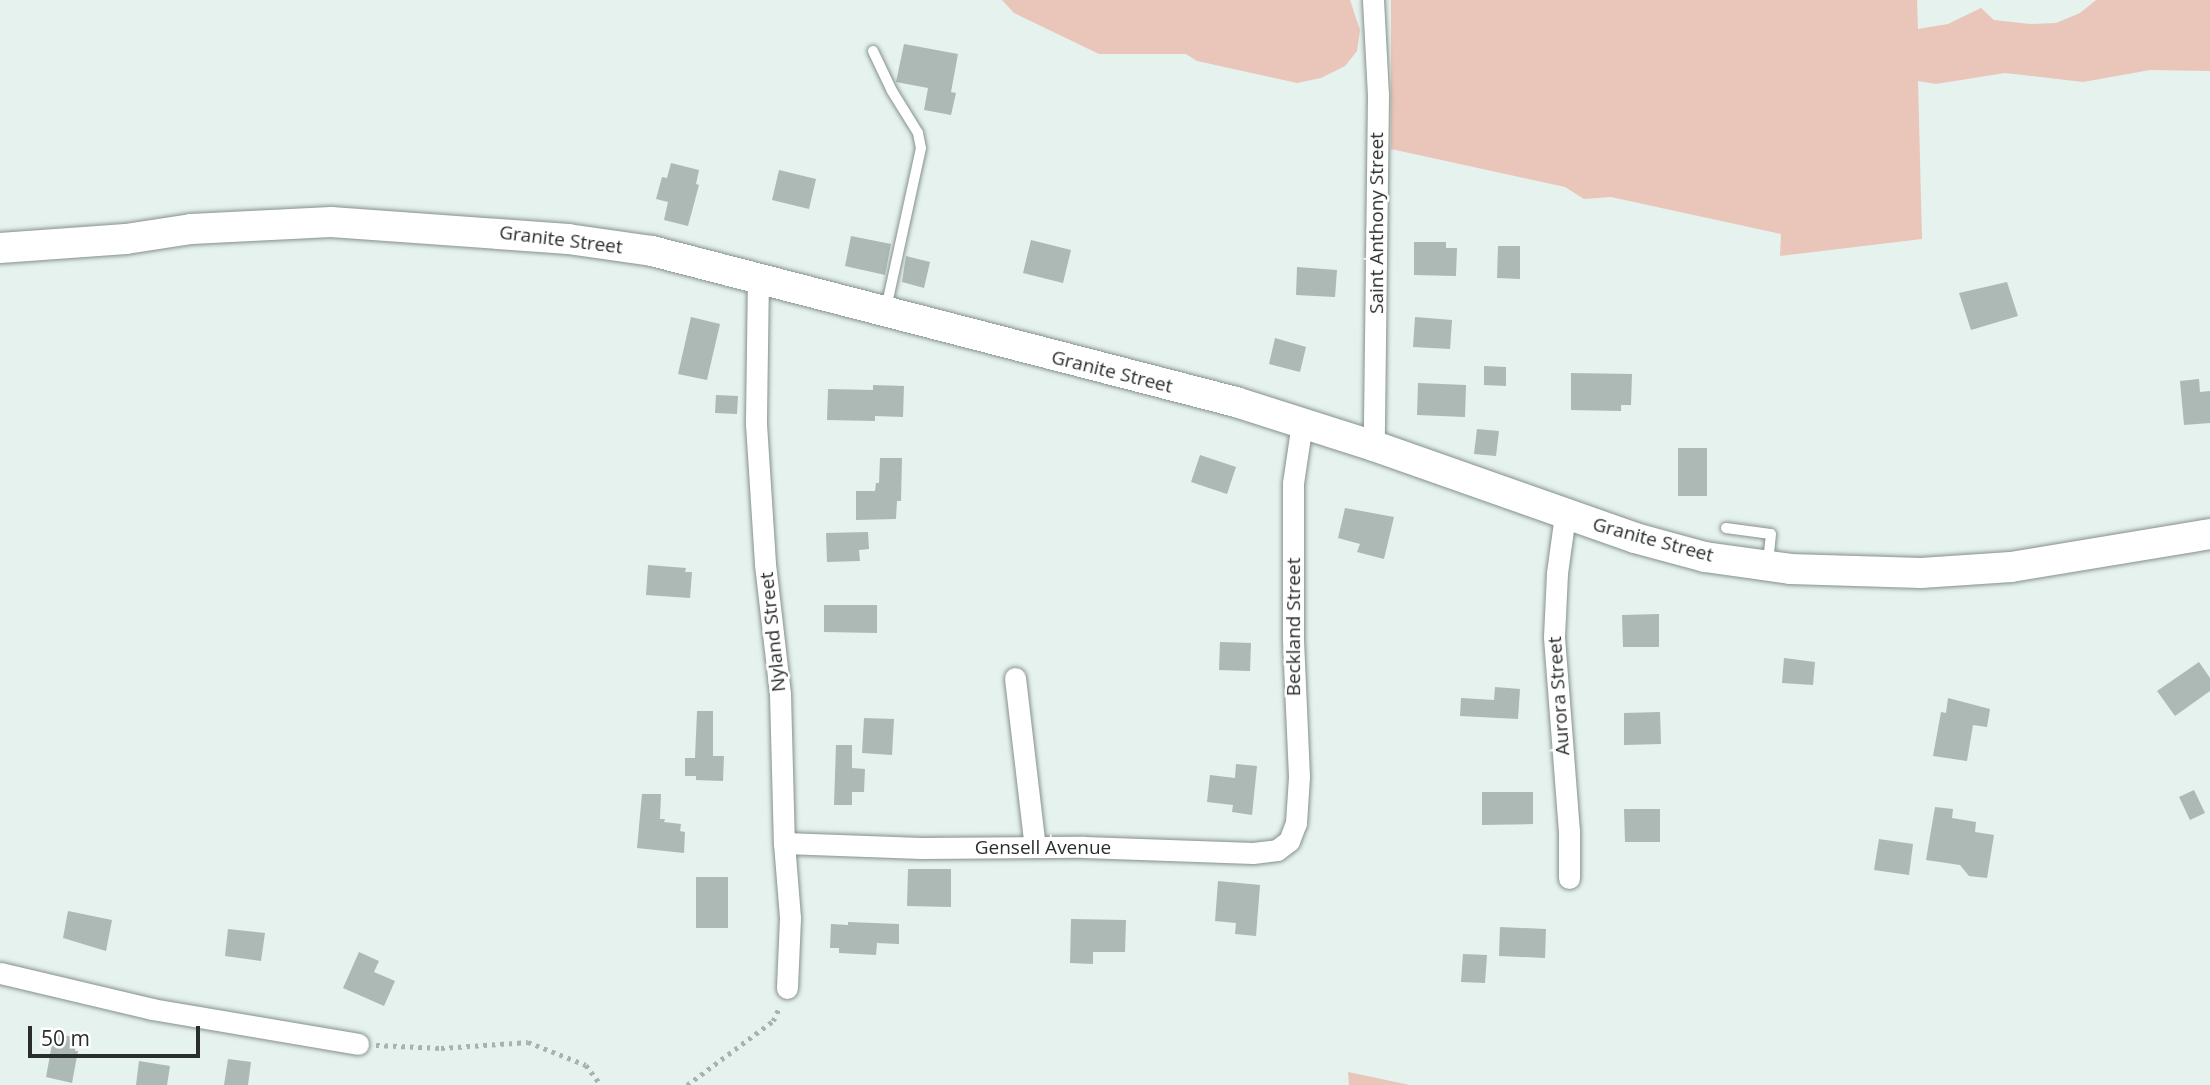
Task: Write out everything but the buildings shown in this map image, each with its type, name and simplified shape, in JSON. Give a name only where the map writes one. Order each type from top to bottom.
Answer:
[{"type":"street","name":"Saint Anthony Street","points":[[1373,0],[1378,94],[1374,446]]},
{"type":"street","name":"Granite Street","points":[[0,248],[125,239],[191,229],[331,222],[568,239],[652,251],[758,276],[886,312],[1236,402],[1374,446],[1565,515],[1706,557],[1767,566],[1934,572],[2011,567],[2210,534]]},
{"type":"street","name":"Nyland Street","points":[[758,276],[756,424],[765,564],[780,694],[784,843],[790,918],[787,988]]},
{"type":"street","name":"Beckland Street","points":[[1292,831],[1299,777],[1293,638],[1293,483],[1302,423]]},
{"type":"street","name":"Aurora Street","points":[[1565,515],[1557,573],[1554,637],[1569,830],[1569,878]]},
{"type":"street","points":[[1014,678],[1035,847]]},
{"type":"street","name":"Gensell Avenue","points":[[784,843],[1253,853],[1277,850],[1289,841],[1292,831]]},
{"type":"street","points":[[0,973],[152,1009],[358,1044]]},
{"type":"lane","points":[[873,51],[892,91],[918,133],[920,149],[886,312]]},
{"type":"lane","points":[[1726,527],[1771,534],[1767,566]]},
{"type":"path","points":[[687,1085],[773,1021],[787,988]]},
{"type":"path","points":[[358,1044],[441,1048],[528,1042],[586,1065],[601,1085]]},
{"type":"shaded area","points":[[1002,0],[1350,0],[1360,30],[1357,51],[1345,66],[1321,78],[1297,83],[1197,61],[1186,54],[1099,54],[1014,13]]},
{"type":"shaded area","points":[[1391,0],[1917,0],[1918,29],[1948,24],[1981,8],[1994,20],[2030,24],[2056,23],[2080,13],[2096,0],[2210,0],[2210,71],[2150,70],[2083,82],[2005,73],[1936,84],[1918,81],[1922,239],[1780,256],[1781,234],[1611,197],[1584,199],[1565,187],[1391,149]]},
{"type":"shaded area","points":[[1348,1072],[1410,1085],[1349,1085]]}]
